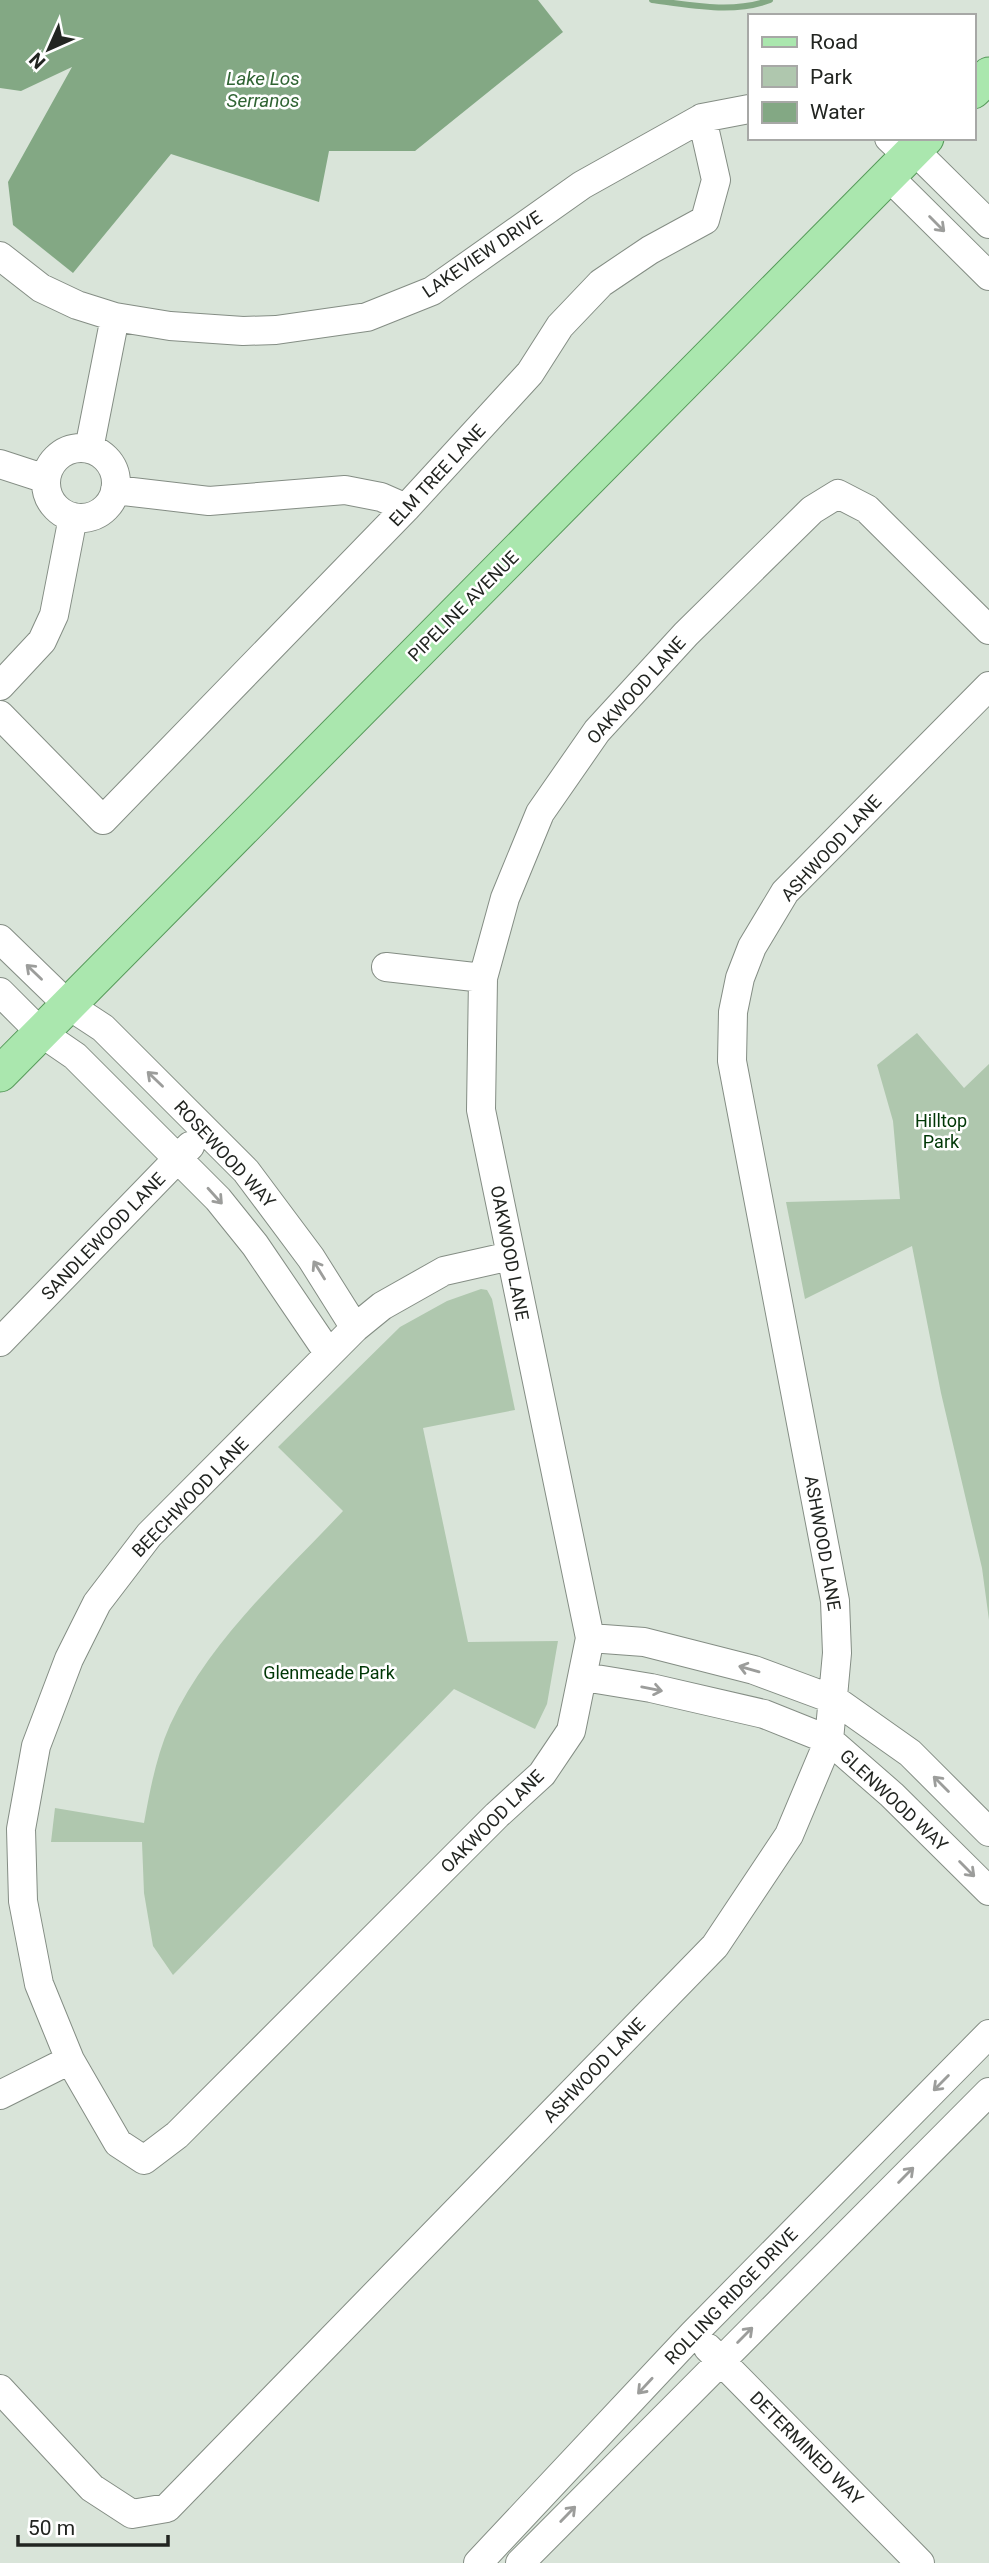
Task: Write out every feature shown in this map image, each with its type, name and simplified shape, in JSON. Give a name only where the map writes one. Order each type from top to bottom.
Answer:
[{"type":"main road","points":[[975,89],[989,75]]},
{"type":"main road","name":"PIPELINE AVENUE","points":[[0,1074],[905,152]]},
{"type":"street","name":"LAKEVIEW DRIVE","points":[[0,256],[41,288],[77,305],[115,317],[170,326],[243,331],[367,317],[395,309],[432,291],[582,185],[702,118],[748,110]]},
{"type":"street","name":"ELM TREE LANE","points":[[0,715],[103,820],[406,508],[530,373],[560,326],[600,283],[650,250],[705,220],[716,180],[702,118]]},
{"type":"street","points":[[905,152],[989,224]]},
{"type":"street","points":[[905,152],[989,276]]},
{"type":"street","points":[[89,449],[115,317]]},
{"type":"street","points":[[79,448],[89,449],[111,465],[115,490],[107,507],[100,513],[73,517],[56,508],[50,499],[46,480],[53,461],[61,455],[79,448]]},
{"type":"street","points":[[0,464],[46,480]]},
{"type":"street","points":[[115,490],[209,501],[345,490],[381,497],[406,508]]},
{"type":"street","name":"OAKWOOD LANE","points":[[144,2160],[177,2135],[542,1774],[572,1731],[590,1638],[481,1110],[483,978],[505,898],[540,813],[597,731],[686,635],[812,510],[838,494],[867,509],[989,630]]},
{"type":"street","points":[[0,686],[42,641],[54,615],[73,517]]},
{"type":"street","name":"ASHWOOD LANE","points":[[0,2389],[92,2488],[132,2514],[167,2508],[715,1946],[789,1835],[829,1740],[835,1700],[835,1601],[732,1061],[733,1012],[740,978],[752,947],[785,892],[989,686]]},
{"type":"street","name":"ROSEWOOD WAY","points":[[0,939],[68,1005],[103,1028],[206,1129],[283,1217],[355,1328]]},
{"type":"street","points":[[386,967],[483,978]]},
{"type":"street","name":"ROSEWOOD WAY","points":[[0,992],[40,1032],[75,1056],[179,1157],[255,1245],[329,1354]]},
{"type":"street","name":"SANDLEWOOD LANE","points":[[0,1342],[206,1129]]},
{"type":"street","name":"BEECHWOOD LANE","points":[[144,2160],[118,2143],[70,2060],[39,1984],[10,1830],[36,1746],[69,1659],[97,1603],[149,1535],[355,1328],[382,1306],[444,1271],[511,1256]]},
{"type":"street","points":[[590,1638],[644,1642],[742,1667],[835,1700],[910,1753],[989,1832]]},
{"type":"street","name":"GLENWOOD WAY","points":[[584,1677],[651,1688],[764,1714],[829,1740],[892,1795],[989,1891]]},
{"type":"street","name":"ROLLING RIDGE DRIVE","points":[[478,2563],[694,2334],[989,2034]]},
{"type":"street","points":[[0,2095],[70,2060]]},
{"type":"street","name":"ROLLING RIDGE DRIVE","points":[[520,2563],[719,2360],[989,2092]]},
{"type":"street","name":"DETERMINED WAY","points":[[694,2334],[920,2563]]},
{"type":"green space","name":"Hilltop Park","points":[[917,1033],[964,1088],[989,1064],[989,1620],[982,1568],[941,1393],[912,1246],[805,1299],[786,1202],[900,1199],[893,1121],[877,1065]]},
{"type":"green space","name":"Glenmeade Park","points":[[481,1289],[487,1290],[492,1299],[515,1410],[423,1428],[468,1642],[558,1641],[547,1704],[535,1729],[454,1689],[173,1975],[153,1946],[144,1893],[142,1842],[51,1842],[55,1808],[144,1823],[161,1749],[186,1694],[225,1638],[343,1511],[278,1447],[400,1327],[447,1301]]},
{"type":"water","name":"Lake Los Serranos","points":[[0,0],[538,0],[563,32],[415,151],[329,151],[319,202],[171,154],[73,273],[13,225],[8,182],[72,67],[21,91],[0,88]]},
{"type":"waterway","points":[[652,0],[727,7],[742,7],[770,0]]}]
